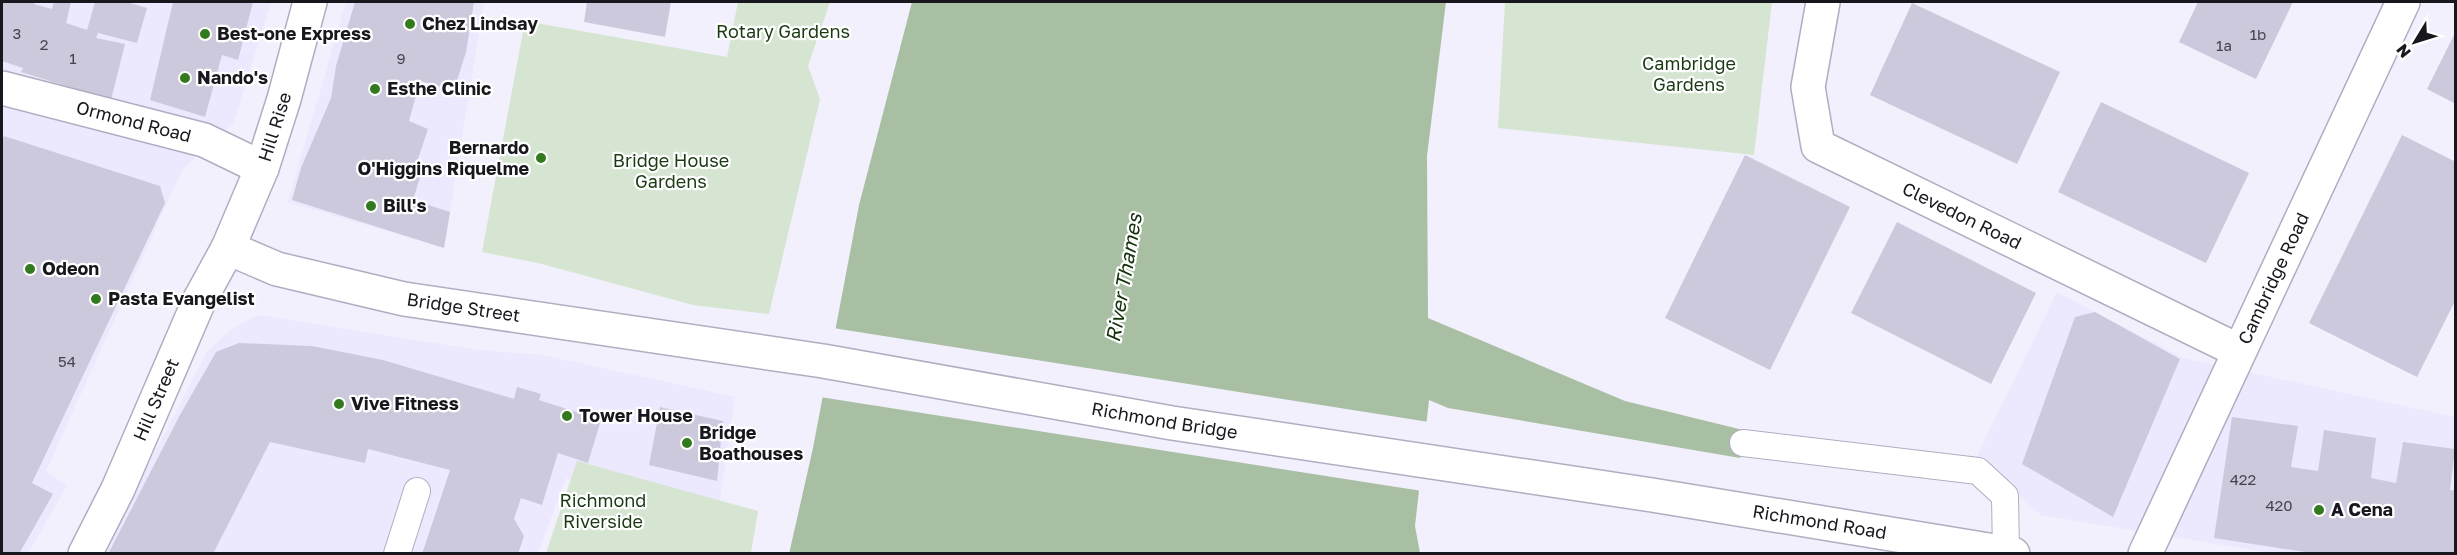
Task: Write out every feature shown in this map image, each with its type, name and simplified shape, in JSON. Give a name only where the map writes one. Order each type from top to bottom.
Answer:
[{"type":"main road","name":"Hill Rise","points":[[228,248],[262,168],[284,99],[310,2]]},
{"type":"main road","name":"Clevedon Road","points":[[1823,2],[1808,87],[1818,146],[2239,351]]},
{"type":"main road","name":"Cambridge Road","points":[[2145,554],[2403,2]]},
{"type":"main road","name":"Ormond Road","points":[[2,88],[204,140],[262,168]]},
{"type":"main road","name":"Bridge Street","points":[[228,248],[276,269],[404,299],[704,343]]},
{"type":"main road","name":"Hill Street","points":[[85,554],[118,489],[199,301],[228,248]]},
{"type":"main road","name":"Richmond Bridge","points":[[704,343],[835,363],[1172,423],[1626,491]]},
{"type":"main road","name":"Richmond Road","points":[[1626,491],[1997,552]]},
{"type":"lane","points":[[1743,442],[1978,471],[2005,496],[1997,552]]},
{"type":"lane","points":[[397,554],[417,492]]},
{"type":"shaded area","points":[[2,2],[271,2],[234,122],[182,170],[46,471],[67,486],[28,553],[2,553]]},
{"type":"shaded area","points":[[346,2],[484,2],[444,248],[288,202]]},
{"type":"shaded area","points":[[2057,292],[2183,358],[2455,417],[2455,553],[2271,553],[2041,515],[1976,458]]},
{"type":"shaded area","points":[[258,315],[478,350],[543,355],[735,397],[715,534],[566,478],[538,553],[102,554],[207,352],[229,331]]},
{"type":"green space","name":"Bridge House Gardens","points":[[738,2],[830,2],[808,66],[820,99],[769,314],[693,305],[538,263],[482,252],[525,21],[727,57]]},
{"type":"green space","name":"Cambridge Gardens","points":[[1505,2],[1772,2],[1754,155],[1498,128]]},
{"type":"green space","name":"Richmond Riverside","points":[[577,461],[758,511],[751,553],[546,553]]},
{"type":"water","name":"River Thames","points":[[912,2],[1446,2],[1427,156],[1428,318],[1625,401],[1743,430],[1740,458],[1448,408],[1429,400],[1415,526],[1420,553],[789,554],[813,448],[859,205]]},
{"type":"pier","points":[[833,328],[1429,422],[1422,491],[820,397]]},
{"type":"building","points":[[2,2],[34,2],[34,4],[52,9],[54,2],[71,2],[66,23],[87,30],[95,2],[127,2],[147,8],[137,43],[98,33],[96,38],[125,44],[111,100],[21,72],[23,68],[2,61]]},
{"type":"building","points":[[173,2],[253,2],[238,60],[222,55],[205,117],[150,100]]},
{"type":"building","points":[[355,2],[474,2],[466,52],[454,90],[420,81],[409,121],[428,129],[417,162],[424,164],[413,200],[450,212],[444,248],[292,200],[301,168],[331,98],[336,66]]},
{"type":"building","points":[[587,2],[671,2],[665,37],[584,22]]},
{"type":"building","points":[[2198,2],[2293,2],[2256,79],[2179,42]]},
{"type":"building","points":[[1912,3],[2060,72],[2017,164],[1870,95]]},
{"type":"building","points":[[2456,31],[2456,104],[2427,89]]},
{"type":"building","points":[[2101,102],[2249,173],[2206,263],[2058,192]]},
{"type":"building","points":[[2402,135],[2456,162],[2456,299],[2417,377],[2309,323]]},
{"type":"building","points":[[4,136],[160,186],[165,203],[32,483],[53,494],[19,554],[2,554],[2,141]]},
{"type":"building","points":[[1745,155],[1850,207],[1770,370],[1665,318]]},
{"type":"building","points":[[1897,222],[2036,293],[1991,384],[1851,313]]},
{"type":"building","points":[[2095,312],[2180,359],[2113,517],[2022,464],[2075,317]]},
{"type":"building","points":[[239,343],[312,346],[383,360],[514,399],[517,387],[541,394],[539,400],[601,420],[588,463],[558,453],[542,505],[521,498],[514,519],[524,536],[518,554],[422,554],[450,470],[368,449],[365,463],[270,442],[213,554],[108,554],[180,415],[216,352]]},
{"type":"building","name":"Bridge Boathouses","points":[[660,407],[723,421],[717,481],[649,465]]},
{"type":"building","points":[[2232,417],[2298,426],[2291,467],[2318,471],[2324,430],[2376,438],[2371,478],[2396,483],[2403,442],[2455,449],[2450,490],[2456,491],[2456,554],[2318,554],[2214,538]]},
{"type":"place","name":"Chez Lindsay","points":[[410,24]]},
{"type":"place","name":"Best-one Express","points":[[205,34]]},
{"type":"place","name":"Nando's","points":[[185,78]]},
{"type":"place","name":"Esthe Clinic","points":[[375,89]]},
{"type":"place","name":"Bernardo O'Higgins Riquelme","points":[[541,158]]},
{"type":"place","name":"Bill's","points":[[371,206]]},
{"type":"place","name":"Odeon","points":[[30,269]]},
{"type":"place","name":"Pasta Evangelist","points":[[96,299]]},
{"type":"place","name":"Vive Fitness","points":[[339,404]]},
{"type":"place","name":"Tower House","points":[[567,416]]},
{"type":"place","name":"Bridge Boathouses","points":[[687,443]]},
{"type":"place","name":"A Cena","points":[[2319,510]]},
{"type":"park label","name":"Rotary Gardens","points":[[783,32]]}]
